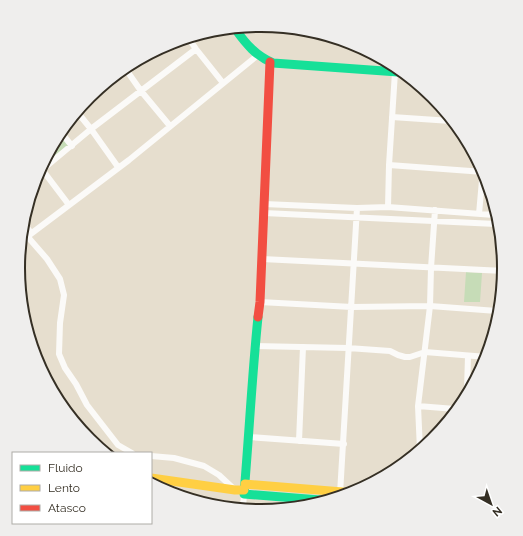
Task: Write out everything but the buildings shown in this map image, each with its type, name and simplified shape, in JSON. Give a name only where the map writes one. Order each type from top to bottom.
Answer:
[{"type":"street","points":[[238,33],[258,55],[270,62],[394,72]]},
{"type":"street","points":[[191,42],[223,84]]},
{"type":"street","points":[[49,164],[91,129],[196,49]]},
{"type":"street","points":[[27,236],[129,160],[258,55]]},
{"type":"street","points":[[243,504],[242,490],[250,437],[255,346],[260,302],[270,62]]},
{"type":"street","points":[[128,72],[141,91],[170,126]]},
{"type":"street","points":[[388,207],[389,165],[396,73]]},
{"type":"street","points":[[81,116],[118,167]]},
{"type":"street","points":[[392,117],[446,121]]},
{"type":"street","points":[[65,137],[72,146]]},
{"type":"street","points":[[389,165],[477,171]]},
{"type":"street","points":[[45,173],[69,204]]},
{"type":"street","points":[[479,214],[482,183]]},
{"type":"street","points":[[264,208],[388,207],[492,215]]},
{"type":"street","points":[[264,208],[357,217],[493,224]]},
{"type":"street","points":[[340,491],[357,208]]},
{"type":"street","points":[[420,444],[418,406],[430,306],[435,210]]},
{"type":"street","points":[[27,236],[47,259],[60,279],[64,295],[60,323],[59,354],[65,368],[76,384],[87,405],[118,445],[130,452]]},
{"type":"street","points":[[262,259],[498,271]]},
{"type":"street","points":[[260,302],[352,307],[430,306],[494,310]]},
{"type":"street","points":[[255,346],[348,348],[390,351],[405,357],[410,357],[425,352],[481,357]]},
{"type":"street","points":[[299,441],[303,347]]},
{"type":"street","points":[[467,384],[468,356]]},
{"type":"street","points":[[418,406],[451,409]]},
{"type":"street","points":[[250,437],[344,444]]},
{"type":"street","points":[[152,456],[174,458],[204,466],[242,490],[332,494]]},
{"type":"street","points":[[154,478],[312,499]]},
{"type":"green space","points":[[64,139],[69,146],[52,158]]},
{"type":"green space","points":[[466,272],[482,273],[480,302],[464,302]]},
{"type":"traffic: fast","points":[[238,33],[261,57],[273,63],[394,72]]},
{"type":"traffic: fast","points":[[258,317],[244,494],[311,499]]},
{"type":"traffic: slow","points":[[154,478],[244,490]]},
{"type":"traffic: slow","points":[[245,484],[339,492]]},
{"type":"traffic: jam","points":[[258,317],[260,302],[270,62]]}]
